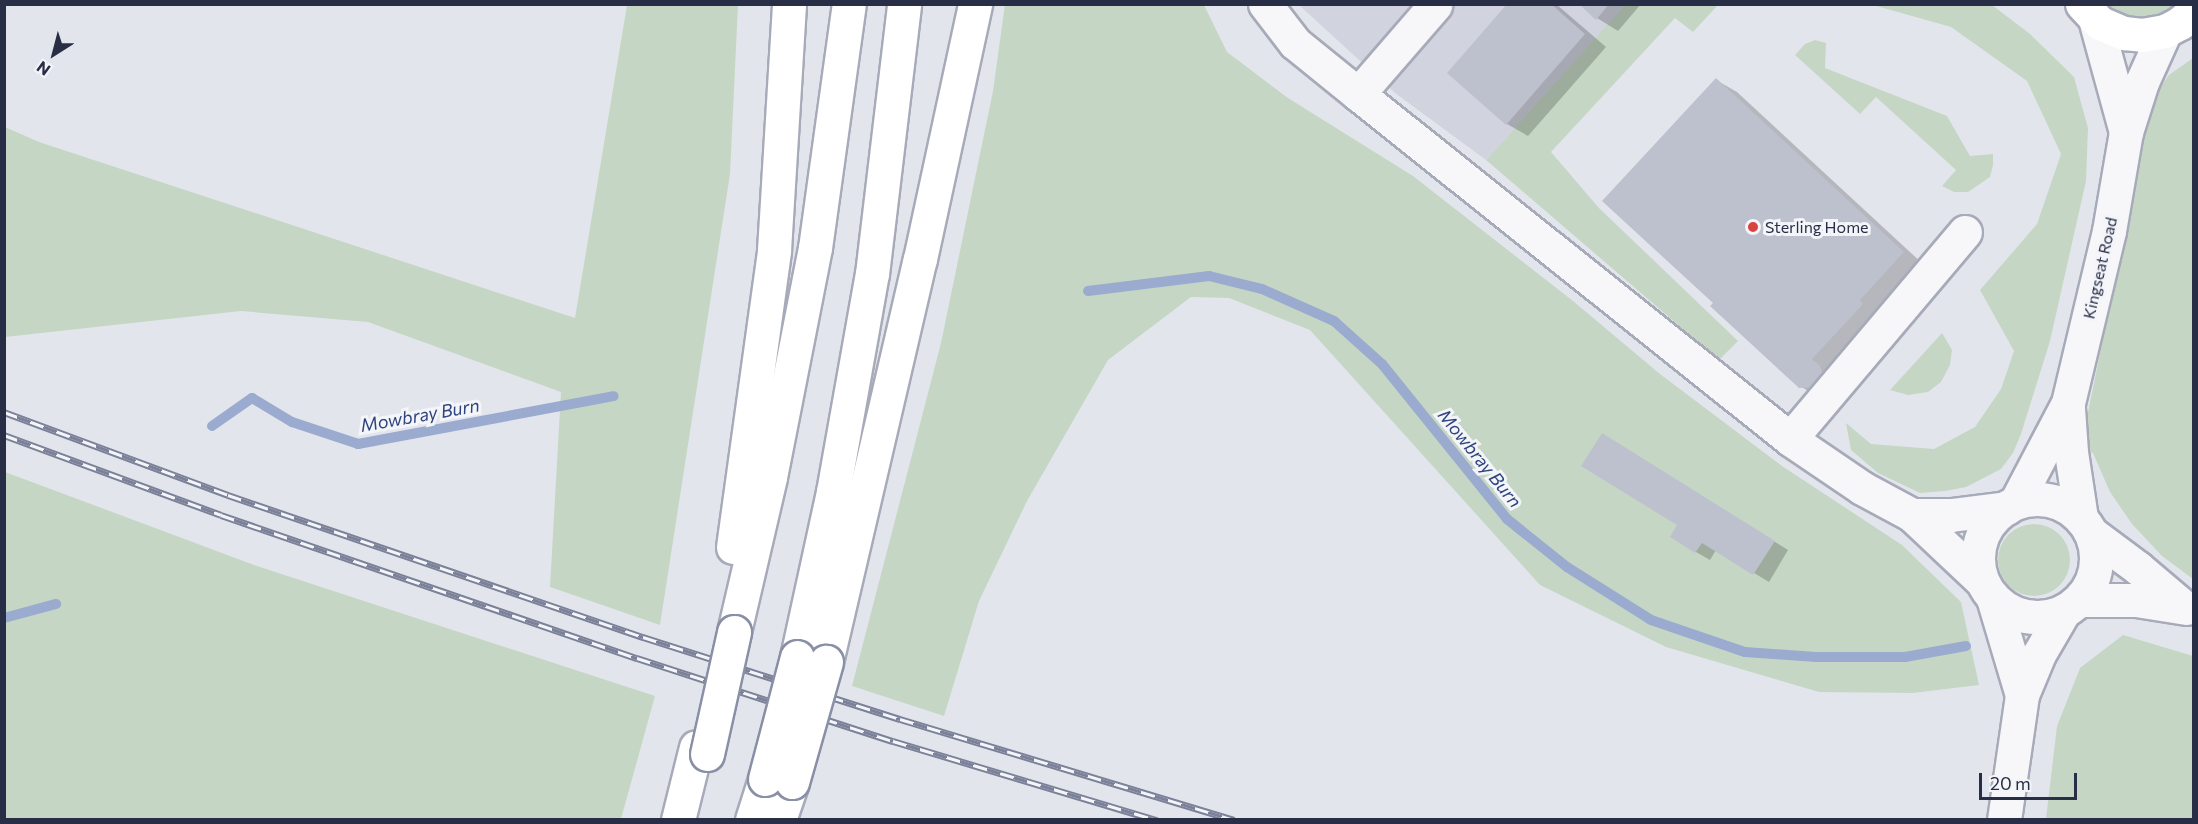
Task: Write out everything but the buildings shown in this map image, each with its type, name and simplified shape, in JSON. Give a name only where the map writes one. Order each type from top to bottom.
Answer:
[{"type":"main road","points":[[727,633],[774,250],[789,4]]},
{"type":"main road","points":[[688,819],[727,633],[770,477],[815,248],[849,4]]},
{"type":"main road","points":[[811,659],[833,492],[872,274],[904,4]]},
{"type":"main road","points":[[779,819],[779,780],[920,259],[975,4]]},
{"type":"main road","name":"Kingseat Road","points":[[2084,9],[2124,33],[2142,35],[2183,22]]},
{"type":"main road","points":[[678,819],[702,751]]},
{"type":"main road","points":[[752,819],[779,780]]},
{"type":"street","points":[[1265,4],[1295,43],[1790,439],[1862,488],[1912,515],[2009,610],[2029,616],[2047,616],[2072,605],[2136,600],[2189,609]]},
{"type":"street","points":[[1358,94],[1435,5]]},
{"type":"street","name":"Kingseat Road","points":[[2084,9],[2126,132]]},
{"type":"street","name":"Kingseat Road","points":[[2022,695],[1978,561],[1980,541],[1988,524],[2011,505],[2068,403],[2109,231],[2126,132],[2142,82],[2183,22]]},
{"type":"street","points":[[1790,439],[1965,232]]},
{"type":"street","name":"Kingseat Road","points":[[2004,819],[2022,695],[2039,654],[2072,605],[2090,585],[2096,567],[2096,549],[2086,525],[2071,452],[2068,403]]},
{"type":"street","points":[[1912,515],[1951,514],[2011,505],[2034,498],[2052,500],[2068,507],[2086,525],[2189,609]]},
{"type":"shaded area","points":[[1299,5],[1626,5],[1486,160],[1395,93]]},
{"type":"green space","points":[[1005,4],[1204,5],[1227,52],[1288,98],[1413,176],[1573,301],[1660,374],[1782,466],[1902,545],[1961,602],[1979,685],[1913,693],[1819,692],[1666,647],[1540,585],[1310,330],[1229,298],[1191,297],[1108,360],[1027,501],[979,601],[944,716],[852,686],[941,343],[993,91]]},
{"type":"green space","points":[[1626,4],[1718,5],[1693,32],[1675,18],[1551,152],[1599,208],[1738,341],[1719,360],[1486,160]]},
{"type":"green space","points":[[627,5],[738,5],[730,174],[660,625],[550,587],[561,392],[368,322],[241,311],[5,337],[5,127],[39,142],[575,318]]},
{"type":"green space","points":[[1873,5],[1992,5],[2030,34],[2074,77],[2088,128],[2086,181],[2050,341],[2021,434],[2013,453],[2001,469],[1966,487],[1945,491],[1920,493],[1878,473],[1851,450],[1846,423],[1871,444],[1934,449],[1975,427],[2001,389],[2014,351],[1980,290],[2037,224],[2061,154],[2027,81],[1951,27]]},
{"type":"green space","points":[[2101,5],[2180,5],[2152,21],[2117,16]]},
{"type":"green space","points":[[1815,40],[1826,43],[1825,68],[1947,116],[1970,156],[1993,154],[1990,177],[1968,192],[1954,192],[1942,186],[1956,170],[1876,97],[1860,114],[1795,55],[1805,44]]},
{"type":"green space","points":[[2193,58],[2193,579],[2162,556],[2132,524],[2110,492],[2093,453],[2088,451],[2086,422],[2149,114],[2158,91],[2169,75]]},
{"type":"green space","points":[[1942,333],[1952,350],[1950,365],[1941,382],[1928,392],[1908,395],[1890,390]]},
{"type":"green space","points":[[5,472],[257,566],[655,696],[621,819],[5,819]]},
{"type":"green space","points":[[2034,524],[2054,530],[2064,540],[2070,560],[2064,580],[2054,590],[2034,596],[2014,590],[2004,580],[1998,560],[2004,540],[2014,530]]},
{"type":"green space","points":[[2123,635],[2193,656],[2193,819],[2046,819],[2057,726],[2080,668]]},
{"type":"waterway","name":"Mowbray Burn","points":[[1088,291],[1209,276],[1262,289],[1334,321],[1382,364],[1507,519],[1567,567],[1651,620],[1745,652],[1816,657],[1905,657],[1966,646]]},
{"type":"waterway","name":"Mowbray Burn","points":[[212,426],[252,398],[292,422],[358,444],[614,396]]},
{"type":"waterway","name":"Mowbray Burn","points":[[4,618],[56,604]]},
{"type":"railway","points":[[4,412],[228,495],[643,637],[900,719],[1234,820]]},
{"type":"railway","points":[[4,435],[221,515],[637,658],[893,741],[1157,820]]},
{"type":"place","name":"Sterling Home","points":[[1753,227]]}]
